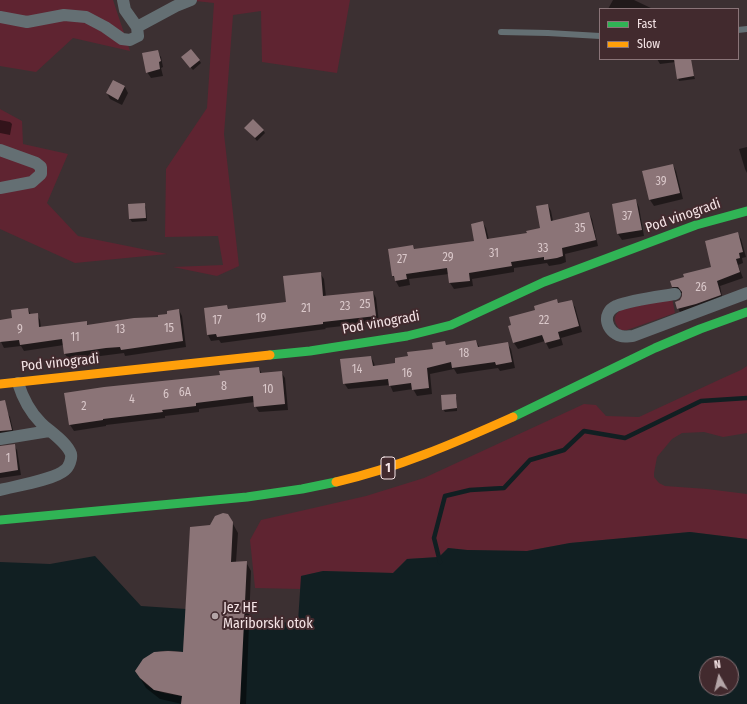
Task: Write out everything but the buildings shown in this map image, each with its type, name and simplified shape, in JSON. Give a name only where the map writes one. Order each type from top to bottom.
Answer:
[{"type":"main road","name":"Pod vinogradi","points":[[0,383],[18,383],[310,351],[406,336],[450,325],[544,282],[696,225],[747,211]]},
{"type":"main road","name":"1","points":[[0,520],[236,499],[296,491],[351,479],[404,463],[450,446],[652,350],[708,326],[747,312]]},
{"type":"street","points":[[0,17],[27,22],[64,15],[86,17],[106,27],[122,39],[130,40],[138,36],[137,27],[125,10],[123,0]]},
{"type":"street","points":[[137,27],[176,6],[192,0]]},
{"type":"street","points":[[0,150],[36,163],[41,167],[42,174],[32,182],[0,188]]},
{"type":"street","points":[[675,294],[615,307],[607,315],[606,322],[611,330],[621,336],[633,336],[747,293]]},
{"type":"street","points":[[0,490],[53,476],[65,470],[70,463],[71,454],[62,442],[39,421],[24,402],[18,383]]},
{"type":"street","points":[[0,439],[49,431]]},
{"type":"lane","points":[[501,32],[548,32],[599,36]]},
{"type":"shaded area","points":[[0,0],[113,0],[130,51],[73,38],[36,72],[0,66]]},
{"type":"shaded area","points":[[186,0],[350,0],[337,73],[262,62],[261,11],[233,15],[224,134],[239,266],[217,276],[173,267],[223,265],[218,236],[165,237],[166,169],[207,108],[214,3]]},
{"type":"shaded area","points":[[0,109],[22,121],[23,144],[68,154],[47,203],[78,236],[167,254],[75,263],[0,229]]},
{"type":"shaded area","points":[[672,298],[675,313],[627,330],[620,330],[616,324],[615,317],[621,310]]},
{"type":"shaded area","points":[[747,366],[747,433],[723,437],[704,432],[682,433],[672,439],[657,457],[654,477],[659,483],[665,486],[747,494],[747,539],[690,532],[570,543],[527,551],[467,550],[448,548],[439,557],[407,559],[393,573],[323,571],[301,576],[301,589],[255,588],[250,540],[261,520],[366,496],[424,478],[584,404],[596,405],[606,416],[639,417]]},
{"type":"shaded area","points":[[690,532],[747,539],[747,704],[240,704],[243,624],[298,622],[301,576],[323,571],[393,573],[407,559],[439,557],[448,548],[467,550],[527,551],[570,543]]},
{"type":"shaded area","points":[[95,556],[141,606],[186,609],[183,652],[156,652],[145,659],[135,671],[145,683],[155,690],[167,694],[182,696],[181,704],[0,704],[0,562],[50,564]]},
{"type":"waterway","points":[[440,562],[434,538],[445,496],[470,490],[504,488],[530,460],[564,450],[584,431],[625,438],[701,401],[747,398]]},
{"type":"traffic: fast","points":[[270,355],[310,351],[407,336],[451,325],[544,282],[696,225],[747,211]]},
{"type":"traffic: fast","points":[[513,417],[655,348],[700,329],[747,312]]},
{"type":"traffic: fast","points":[[0,520],[247,497],[302,489],[336,482]]},
{"type":"traffic: slow","points":[[0,384],[270,355]]},
{"type":"traffic: slow","points":[[336,482],[404,462],[513,417]]},
{"type":"place","name":"Jez HE Mariborski otok","points":[[215,616]]}]
